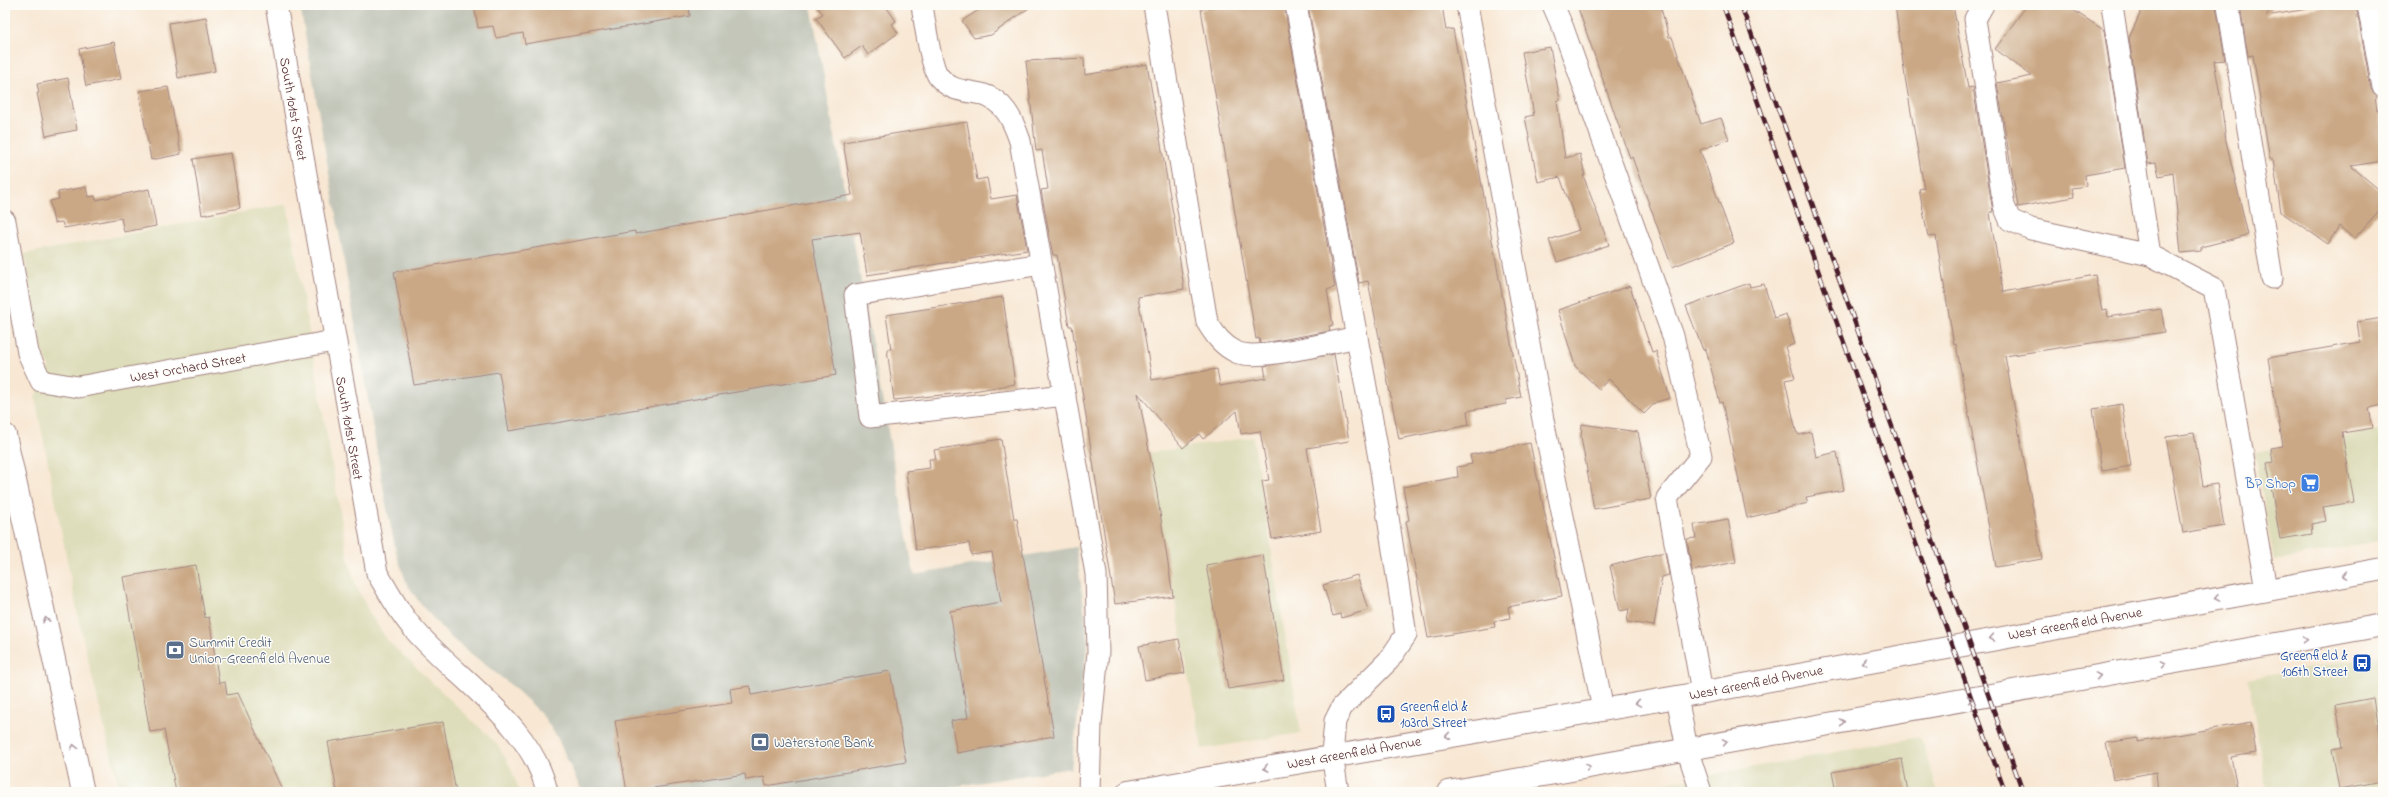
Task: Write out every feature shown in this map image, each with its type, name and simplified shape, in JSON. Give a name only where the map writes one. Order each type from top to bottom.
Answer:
[{"type":"main road","points":[[5,435],[84,790]]},
{"type":"main road","name":"West Greenfield Avenue","points":[[1128,792],[1332,755],[1677,697],[2383,569]]},
{"type":"main road","points":[[1448,792],[2383,624]]},
{"type":"street","name":"South 101st Street","points":[[276,5],[334,342],[377,573],[411,627],[524,739],[544,776],[547,792]]},
{"type":"street","points":[[922,5],[927,36],[938,76],[959,91],[981,94],[1001,104],[1013,120],[1020,141],[1096,574],[1098,652],[1091,724],[1089,792]]},
{"type":"street","points":[[1154,5],[1207,322],[1218,341],[1237,353],[1257,356],[1357,337]]},
{"type":"street","points":[[1296,5],[1379,458],[1406,635],[1389,660],[1342,707],[1335,721],[1332,755],[1338,792]]},
{"type":"street","points":[[1467,5],[1542,417],[1602,709]]},
{"type":"street","points":[[1553,5],[1563,28],[1673,336],[1701,456],[1667,498],[1702,692]]},
{"type":"street","points":[[1983,5],[1975,19],[2004,206],[2010,220],[2031,229],[2150,254],[2214,288],[2266,589]]},
{"type":"street","points":[[2112,5],[2150,254]]},
{"type":"street","points":[[2228,5],[2272,278]]},
{"type":"street","points":[[2368,5],[2383,87]]},
{"type":"street","name":"West Orchard Street","points":[[5,220],[28,353],[41,381],[78,386],[334,342]]},
{"type":"street","points":[[1041,264],[855,295],[870,417],[1065,395]]},
{"type":"street","points":[[1677,697],[1686,749],[1701,792]]},
{"type":"shaded area","points":[[300,5],[811,5],[914,575],[1076,547],[1088,639],[1071,768],[919,792],[582,792],[557,737],[541,713],[511,685],[451,638],[422,606],[407,584],[397,556],[386,504]]},
{"type":"shaded area","points":[[287,204],[348,558],[355,583],[370,614],[388,641],[497,744],[510,766],[520,792],[120,792],[80,626],[35,397],[49,367],[42,351],[24,254]]},
{"type":"shaded area","points":[[2383,429],[2383,540],[2274,561],[2255,452]]},
{"type":"shaded area","points":[[1253,437],[1301,733],[1202,749],[1148,453]]},
{"type":"shaded area","points":[[2383,655],[2383,792],[2268,792],[2248,679]]},
{"type":"shaded area","points":[[1920,737],[1938,792],[1615,792]]},
{"type":"building","points":[[474,5],[689,5],[690,16],[525,44],[523,33],[496,38],[493,26],[478,28]]},
{"type":"building","points":[[816,5],[885,5],[896,21],[892,24],[898,33],[868,55],[862,46],[845,58],[816,18],[823,14]]},
{"type":"building","points":[[986,5],[1033,5],[991,35],[974,38],[962,21]]},
{"type":"building","points":[[1225,5],[1284,5],[1335,287],[1327,290],[1333,325],[1329,326],[1330,331],[1260,343],[1259,338],[1256,339],[1201,9]]},
{"type":"building","points":[[1308,5],[1442,5],[1446,30],[1453,29],[1521,397],[1506,400],[1506,404],[1467,411],[1469,425],[1399,439],[1368,281],[1359,283]]},
{"type":"building","points":[[1577,5],[1660,5],[1669,37],[1672,37],[1701,124],[1721,118],[1729,139],[1700,150],[1734,243],[1672,267],[1632,157],[1630,158]]},
{"type":"building","points":[[1895,5],[1953,5],[1968,88],[1973,87],[1993,212],[1990,212],[2003,292],[2095,275],[2102,310],[2107,309],[2108,317],[2161,309],[2165,332],[2005,356],[2042,559],[1996,567],[1956,344],[1954,345],[1936,236],[1928,237],[1919,189],[1924,188],[1905,77]]},
{"type":"building","points":[[2027,5],[2065,5],[2104,30],[2125,168],[2085,175],[2086,186],[2072,188],[2074,197],[2018,207],[1997,83],[2032,76],[1995,49]]},
{"type":"building","points":[[2144,5],[2216,5],[2225,60],[2214,61],[2226,141],[2248,235],[2201,247],[2201,251],[2181,253],[2173,173],[2159,176],[2156,163],[2148,164],[2129,38]]},
{"type":"building","points":[[2240,5],[2273,5],[2266,16],[2331,5],[2356,5],[2371,89],[2375,96],[2377,110],[2379,110],[2383,130],[2383,161],[2351,166],[2383,193],[2383,206],[2354,239],[2339,226],[2328,244],[2281,212],[2273,160],[2270,160],[2253,55],[2248,56]]},
{"type":"building","points":[[206,17],[215,71],[178,78],[169,23]]},
{"type":"building","points":[[114,42],[121,79],[86,86],[79,49]]},
{"type":"building","points":[[1550,47],[1560,100],[1557,101],[1565,158],[1580,154],[1585,175],[1583,175],[1609,245],[1557,262],[1549,240],[1579,230],[1560,177],[1538,182],[1525,117],[1534,115],[1522,52]]},
{"type":"building","points":[[1084,58],[1085,75],[1147,64],[1174,219],[1184,289],[1138,297],[1152,380],[1217,369],[1220,386],[1266,378],[1264,366],[1334,354],[1349,441],[1307,448],[1321,531],[1272,539],[1262,481],[1269,480],[1260,431],[1241,434],[1237,411],[1203,439],[1199,434],[1183,448],[1138,393],[1156,487],[1173,596],[1115,604],[1072,326],[1069,326],[1057,255],[1053,255],[1041,190],[1048,189],[1042,150],[1036,151],[1026,61]]},
{"type":"building","points":[[68,78],[77,130],[46,136],[37,93],[39,93],[37,84]]},
{"type":"building","points":[[168,87],[181,154],[151,160],[139,91]]},
{"type":"building","points":[[967,122],[977,180],[987,178],[991,199],[1017,195],[1027,250],[867,275],[860,232],[812,239],[836,375],[509,431],[499,372],[414,385],[394,272],[635,231],[635,234],[852,195],[843,142]]},
{"type":"building","points":[[231,153],[240,208],[202,215],[193,159]]},
{"type":"building","points":[[86,187],[88,197],[95,196],[96,200],[149,189],[156,226],[124,232],[121,218],[64,228],[62,222],[54,223],[50,201],[59,199],[58,192]]},
{"type":"building","points":[[1749,283],[1750,287],[1764,284],[1774,318],[1786,314],[1795,344],[1785,347],[1795,378],[1785,380],[1796,431],[1799,435],[1811,432],[1816,457],[1837,452],[1844,490],[1806,497],[1808,503],[1747,518],[1722,402],[1720,403],[1706,349],[1703,350],[1686,306]]},
{"type":"building","points":[[1630,286],[1652,352],[1656,351],[1670,398],[1656,402],[1644,414],[1609,379],[1599,389],[1575,366],[1558,310]]},
{"type":"building","points":[[1003,297],[1015,384],[961,393],[894,400],[887,349],[891,349],[886,315]]},
{"type":"building","points":[[2383,318],[2383,405],[2369,408],[2373,428],[2342,433],[2354,502],[2323,507],[2326,521],[2311,524],[2312,534],[2280,539],[2267,463],[2273,462],[2271,448],[2283,446],[2268,358],[2360,342],[2357,322]]},
{"type":"building","points":[[2122,404],[2131,466],[2102,471],[2093,409]]},
{"type":"building","points":[[1582,424],[1638,432],[1651,499],[1594,509],[1581,437]]},
{"type":"building","points":[[2194,433],[2203,486],[2217,484],[2224,526],[2183,533],[2166,437]]},
{"type":"building","points":[[1001,439],[1014,519],[1017,519],[1054,736],[957,753],[951,721],[968,718],[950,611],[1001,602],[992,552],[971,555],[969,543],[916,550],[906,471],[930,468],[929,459],[936,459],[934,450]]},
{"type":"building","points":[[1530,443],[1562,596],[1508,607],[1510,618],[1494,621],[1495,627],[1428,638],[1406,521],[1409,520],[1403,487],[1458,477],[1457,467],[1472,464],[1470,455]]},
{"type":"building","points":[[1728,519],[1736,562],[1692,571],[1687,539],[1696,538],[1694,525]]},
{"type":"building","points":[[1665,552],[1669,575],[1662,577],[1654,626],[1627,622],[1629,609],[1620,611],[1610,566]]},
{"type":"building","points":[[1263,555],[1284,680],[1228,689],[1206,565]]},
{"type":"building","name":"Summit Credit Union-Greenfield Avenue","points":[[196,565],[205,618],[209,617],[219,683],[225,682],[227,695],[238,693],[283,792],[176,792],[164,730],[150,732],[123,577]]},
{"type":"building","points":[[1357,575],[1368,610],[1341,618],[1340,614],[1333,616],[1323,585]]},
{"type":"building","points":[[1179,639],[1185,673],[1145,680],[1139,646]]},
{"type":"building","name":"Waterstone Bank","points":[[890,671],[906,762],[766,786],[764,777],[746,780],[745,774],[627,792],[615,721],[732,703],[730,689],[750,686],[751,695]]},
{"type":"building","points":[[2373,698],[2383,760],[2383,781],[2339,789],[2332,749],[2343,747],[2336,705]]},
{"type":"building","points":[[443,722],[456,792],[337,792],[328,742]]},
{"type":"building","points":[[2251,722],[2256,753],[2231,757],[2238,792],[2158,792],[2156,772],[2113,780],[2106,743],[2138,738],[2138,742]]},
{"type":"building","points":[[1902,759],[1908,792],[1836,792],[1832,772]]},
{"type":"railway","points":[[1723,5],[2005,792]]},
{"type":"railway","points":[[1741,5],[2023,792]]},
{"type":"place","name":"BP Shop","points":[[2310,483]]},
{"type":"place","name":"Summit Credit Union-Greenfield Avenue","points":[[175,650]]},
{"type":"place","name":"Greenfield & 106th Street","points":[[2362,663]]},
{"type":"place","name":"Greenfield & 103rd Street","points":[[1386,714]]},
{"type":"place","name":"Waterstone Bank","points":[[760,742]]}]
